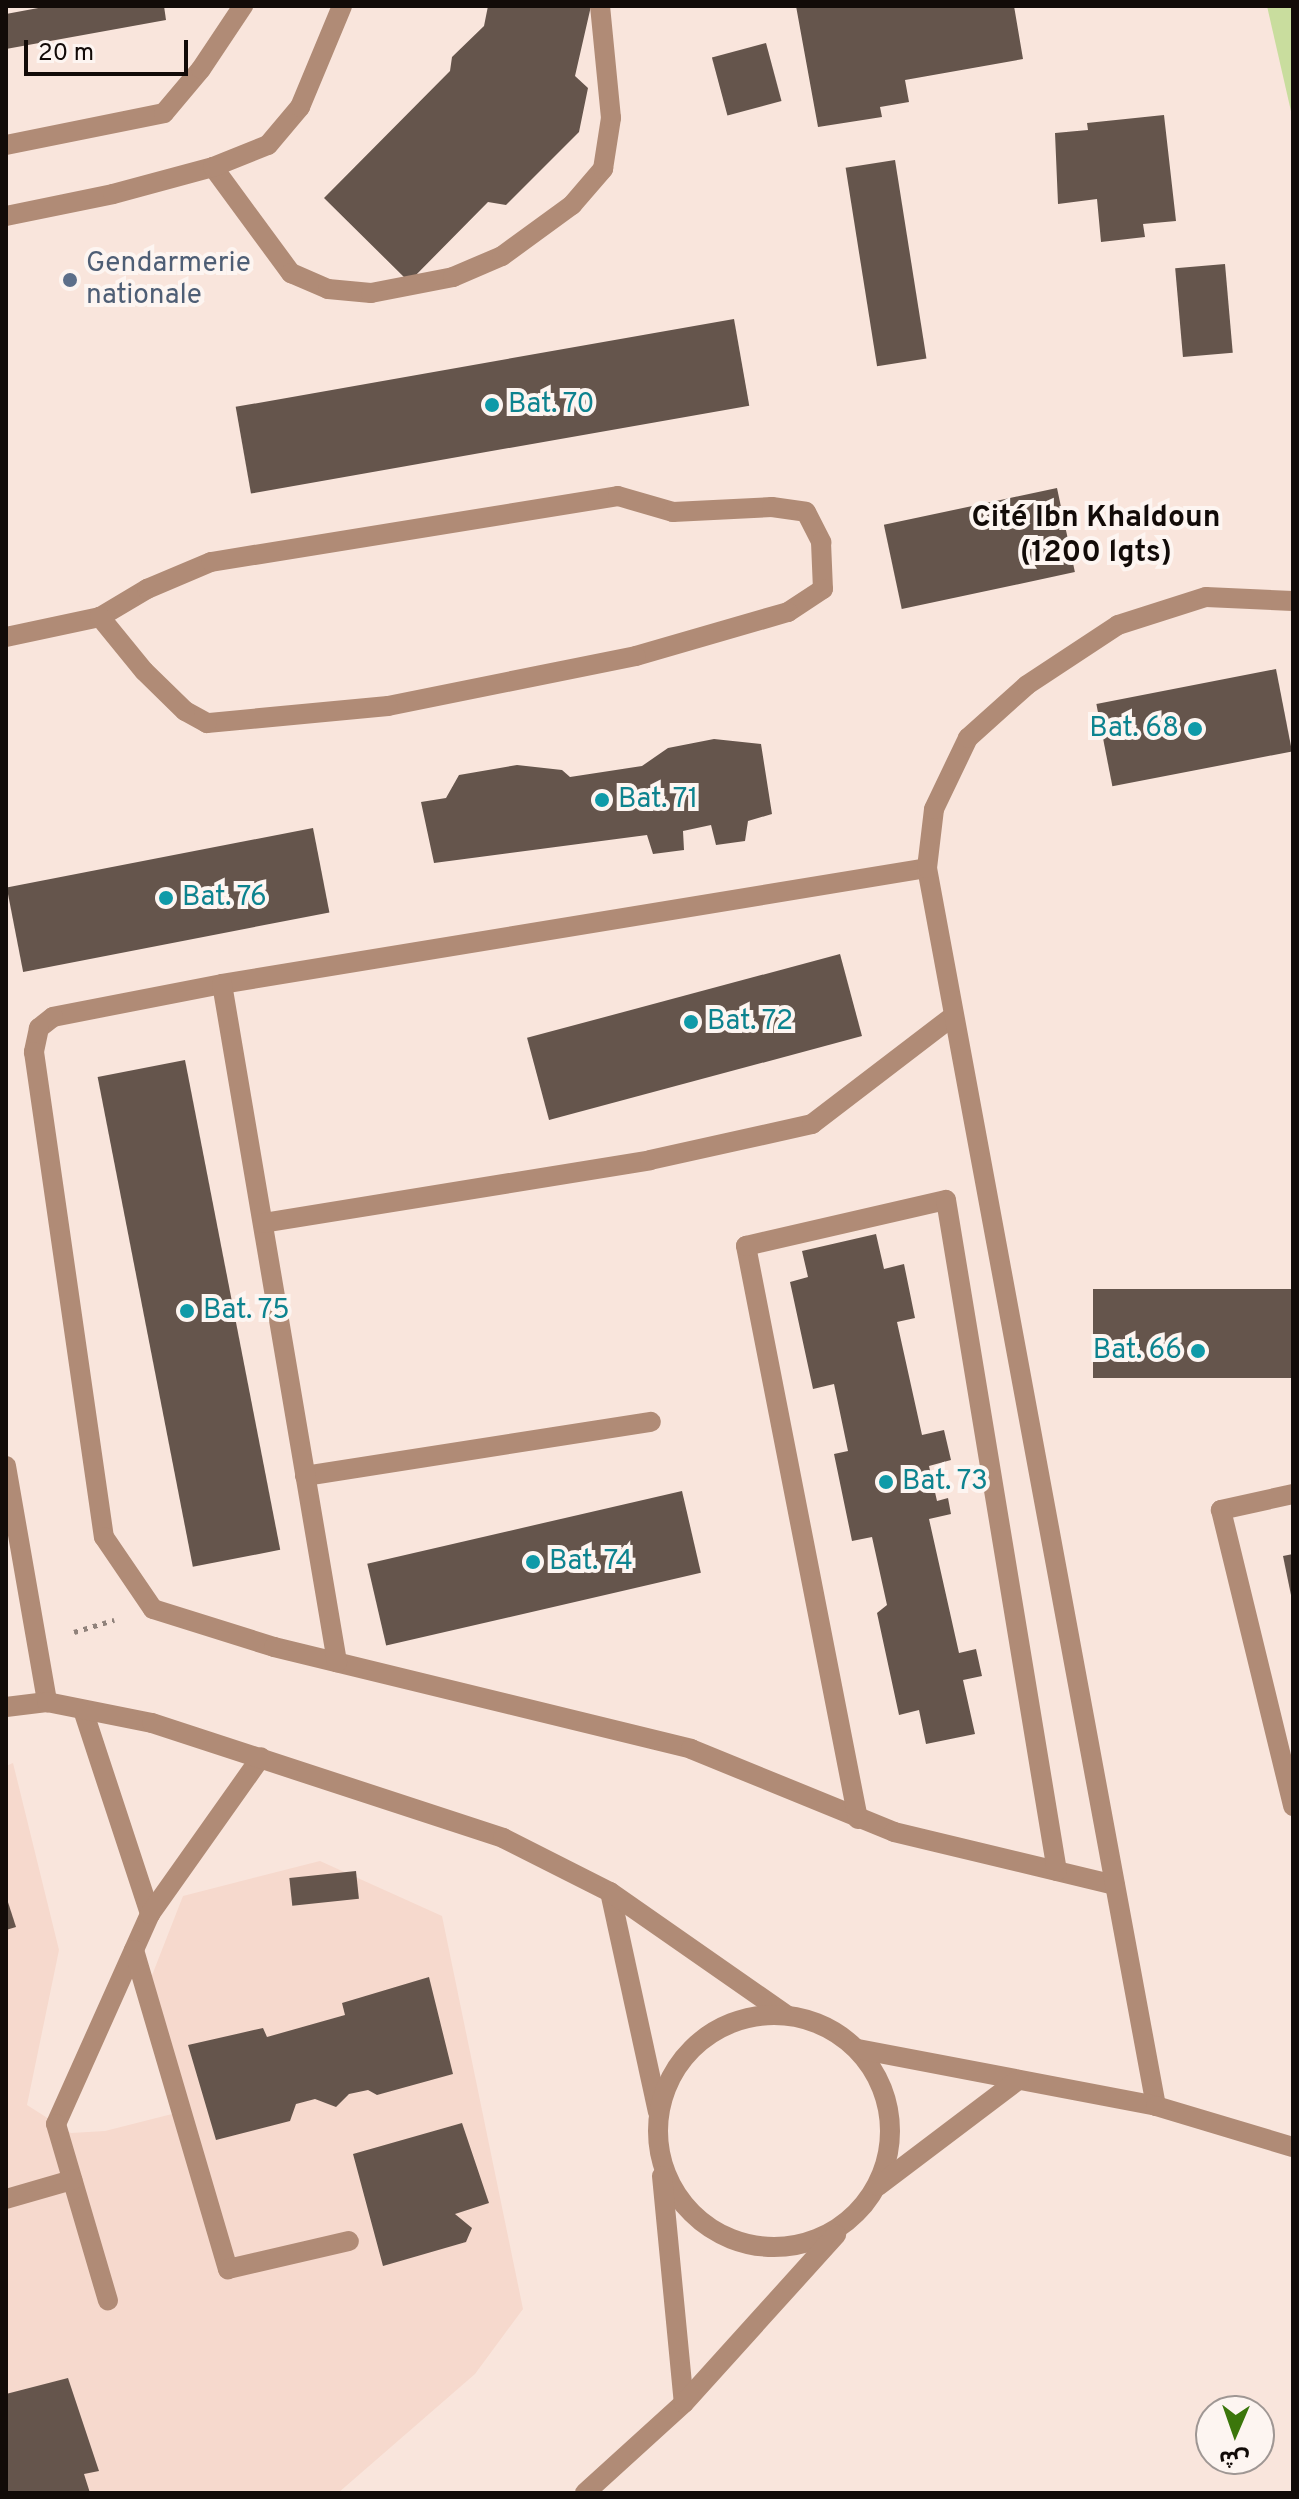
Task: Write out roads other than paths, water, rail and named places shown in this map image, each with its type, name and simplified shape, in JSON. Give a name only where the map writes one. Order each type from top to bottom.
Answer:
[{"type":"street","points":[[6,145],[164,113],[201,69],[243,6]]},
{"type":"street","points":[[6,216],[213,167],[268,145],[300,107],[342,6]]},
{"type":"street","points":[[213,167],[291,273],[328,289],[371,293],[453,277],[502,256],[572,205],[603,169],[611,118],[600,6]]},
{"type":"street","points":[[6,637],[100,617],[211,562],[618,496],[673,512],[772,507],[806,512],[821,542],[823,589],[788,612],[636,656],[388,706],[207,723],[185,711],[144,671],[100,617]]},
{"type":"street","points":[[1156,2106],[952,1017],[927,868],[934,809],[968,738],[1027,685],[1118,625],[1206,597],[1293,601]]},
{"type":"street","points":[[927,868],[222,984],[53,1017],[39,1028],[33,1041],[104,1537],[153,1609],[337,1662],[691,1749],[858,1819],[1115,1885]]},
{"type":"street","points":[[222,984],[337,1662]]},
{"type":"street","points":[[263,1223],[650,1160],[812,1124],[952,1017]]},
{"type":"street","points":[[858,1819],[746,1246],[946,1200],[1057,1871]]},
{"type":"street","points":[[305,1476],[651,1422]]},
{"type":"street","points":[[6,1466],[47,1702]]},
{"type":"street","points":[[1293,1494],[1221,1510],[1293,1806]]},
{"type":"street","points":[[6,1707],[47,1702],[152,1723],[503,1838],[610,1892],[786,2015],[825,2026],[858,2049],[879,2079],[890,2115],[889,2153],[877,2187]]},
{"type":"street","points":[[83,1710],[150,1914]]},
{"type":"street","points":[[108,2301],[56,2124],[150,1914],[261,1757]]},
{"type":"street","points":[[610,1892],[658,2112],[659,2152],[684,2403]]},
{"type":"street","points":[[134,1950],[228,2269],[349,2241]]},
{"type":"street","points":[[658,2112],[674,2071],[703,2038],[743,2019],[786,2015]]},
{"type":"street","points":[[858,2049],[1156,2106],[1293,2147]]},
{"type":"street","points":[[585,2493],[684,2403],[877,2187],[1018,2080]]},
{"type":"street","points":[[659,2152],[682,2201],[700,2221],[736,2241],[776,2248],[816,2240],[851,2219]]},
{"type":"street","points":[[6,2199],[72,2180]]},
{"type":"place","name":"Gendarmerie nationale","points":[[70,280]]},
{"type":"place","name":"Bat. 70","points":[[492,405]]},
{"type":"place","name":"Bat. 68","points":[[1195,729]]},
{"type":"place","name":"Bat. 71","points":[[602,800]]},
{"type":"place","name":"Bat. 76","points":[[166,898]]},
{"type":"place","name":"Bat. 72","points":[[691,1022]]},
{"type":"place","name":"Bat. 75","points":[[187,1311]]},
{"type":"place","name":"Bat. 66","points":[[1198,1351]]},
{"type":"place","name":"Bat. 73","points":[[886,1482]]},
{"type":"place","name":"Bat. 74","points":[[533,1562]]},
{"type":"district","name":"Cité Ibn Khaldoun (1200 lgts)","points":[[1096,536]]}]
